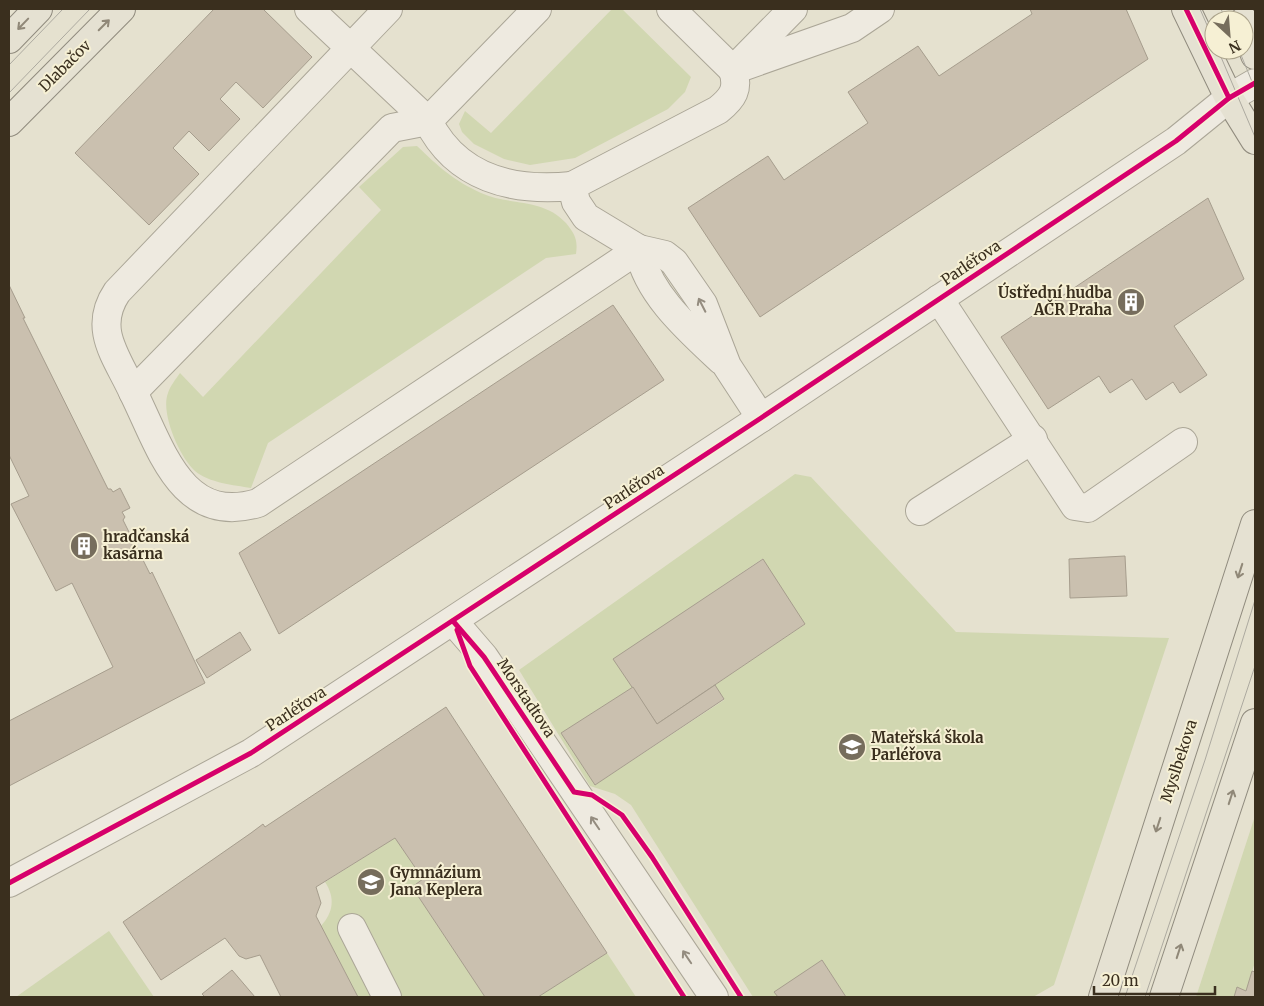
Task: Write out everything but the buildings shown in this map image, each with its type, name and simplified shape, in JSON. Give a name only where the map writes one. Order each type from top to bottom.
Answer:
[{"type":"main road","points":[[9,39],[38,9]]},
{"type":"main road","name":"Dlabačov","points":[[9,122],[121,9]]},
{"type":"main road","points":[[1186,9],[1229,98],[1255,140]]},
{"type":"main road","name":"Myslbekova","points":[[1103,997],[1255,524]]},
{"type":"main road","points":[[1164,997],[1255,723]]},
{"type":"street","points":[[309,9],[428,121],[436,138],[450,154],[469,168],[494,179],[520,185],[547,188],[572,186],[718,110],[730,101],[736,91],[736,80],[732,70],[671,9]]},
{"type":"street","points":[[388,9],[117,292],[108,306],[105,323],[108,339],[173,473],[185,487],[201,500],[219,508],[245,507],[258,503],[639,249]]},
{"type":"street","points":[[134,392],[392,128],[428,121],[537,9]]},
{"type":"street","points":[[732,70],[793,9]]},
{"type":"street","points":[[732,70],[852,28],[880,9]]},
{"type":"street","name":"Parléřova","points":[[9,883],[251,753],[940,299],[1176,141],[1229,98],[1255,83]]},
{"type":"street","points":[[572,186],[576,202],[586,217],[639,249],[665,255],[674,262],[703,304],[727,366],[761,418]]},
{"type":"street","points":[[940,299],[1075,506],[1088,508],[1183,442]]},
{"type":"street","points":[[920,511],[1033,439]]},
{"type":"street","name":"Morstadtova","points":[[453,621],[484,657],[714,997]]},
{"type":"street","points":[[352,928],[387,997]]},
{"type":"green space","points":[[612,9],[622,9],[691,77],[685,92],[668,109],[575,158],[530,165],[504,159],[474,144],[462,132],[459,124],[465,111],[491,133]]},
{"type":"green space","points":[[417,146],[447,172],[481,193],[503,200],[537,206],[557,215],[574,234],[577,245],[576,254],[546,258],[268,443],[251,488],[222,483],[207,478],[195,471],[183,456],[169,423],[166,402],[173,383],[180,373],[203,397],[381,210],[359,187],[403,147]]},
{"type":"green space","name":"Mateřská škola Parléřova","points":[[795,474],[811,477],[956,632],[1169,638],[1054,985],[1033,997],[846,997],[822,960],[775,992],[778,997],[753,997],[631,805],[615,794],[590,786],[519,670]],"holes":[[[762,559],[804,625],[715,685],[724,700],[595,785],[561,733],[633,687],[614,659]]]},
{"type":"green space","points":[[1255,816],[1255,962],[1246,991],[1237,988],[1234,997],[1196,997]]},
{"type":"green space","points":[[395,838],[423,879],[412,887],[485,997],[358,997],[321,926],[329,915],[332,904],[332,899],[325,882]]},
{"type":"green space","points":[[109,931],[154,997],[16,997]]},
{"type":"green space","points":[[607,953],[636,997],[538,997]]},
{"type":"tram line","points":[[9,65],[63,9]]},
{"type":"tram line","points":[[9,93],[90,9]]},
{"type":"tram line","points":[[1200,9],[1204,18]]},
{"type":"tram line","points":[[1222,60],[1255,137]]},
{"type":"tram line","points":[[1243,60],[1255,89]]},
{"type":"tram line","points":[[1125,997],[1205,760],[1255,600]]},
{"type":"tram line","points":[[1145,997],[1255,666]]},
{"type":"cycle path","points":[[1186,9],[1229,98]]},
{"type":"cycle path","points":[[9,883],[251,753],[761,418],[1176,141],[1229,98],[1255,83]]},
{"type":"cycle path","points":[[453,621],[484,657],[574,792],[592,795],[622,815],[652,857],[741,997]]},
{"type":"cycle path","points":[[457,630],[470,666],[684,997]]},
{"type":"place","name":"Ústřední hudba AČR Praha","points":[[1131,302]]},
{"type":"place","name":"hradčanská kasárna","points":[[84,546]]},
{"type":"place","name":"Mateřská škola Parléřova","points":[[852,747]]},
{"type":"place","name":"Gymnázium Jana Keplera","points":[[371,882]]}]
